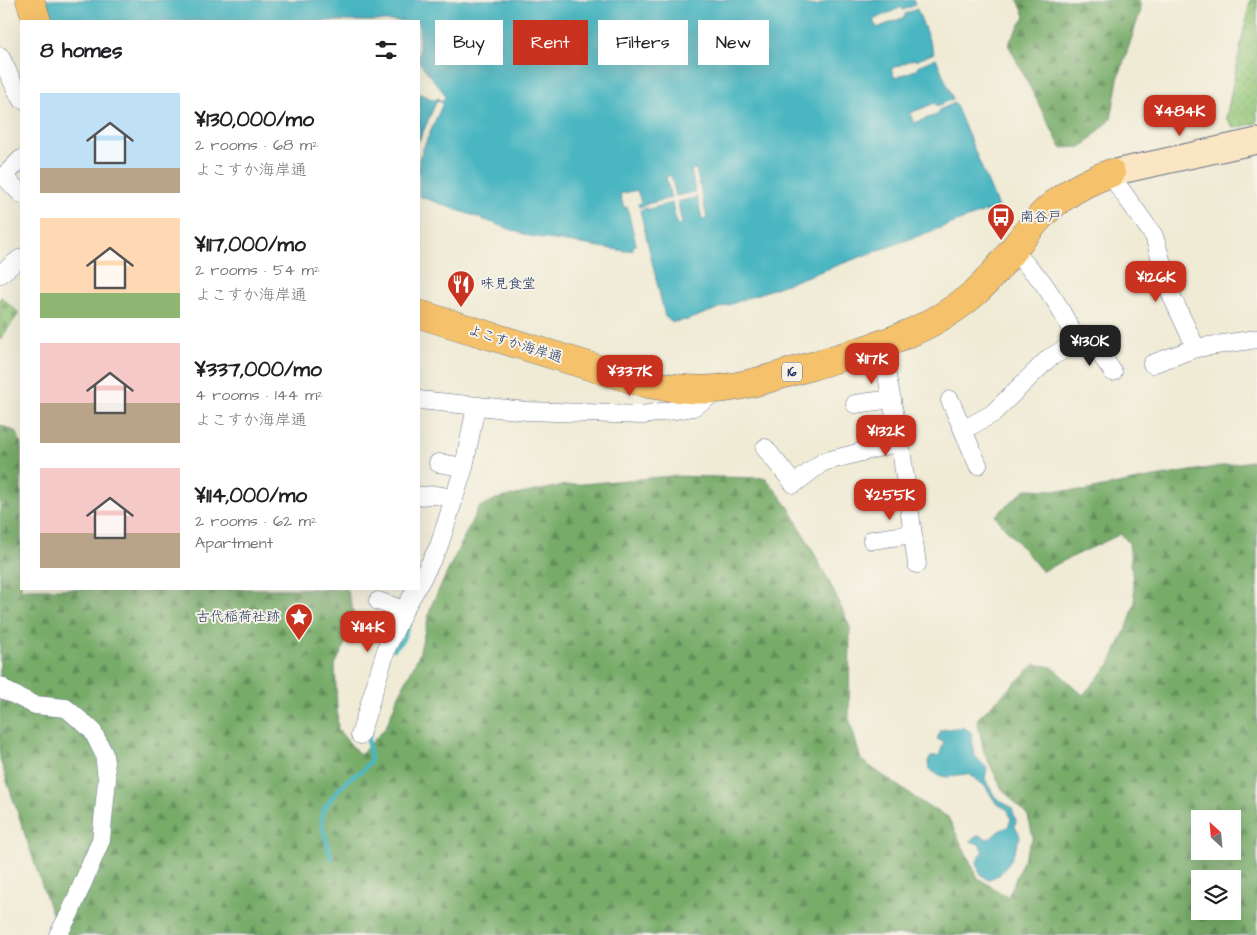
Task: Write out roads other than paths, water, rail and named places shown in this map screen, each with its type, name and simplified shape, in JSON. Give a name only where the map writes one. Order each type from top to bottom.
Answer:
[{"type":"highway","points":[[30,0],[37,20]]},
{"type":"highway","name":"よこすか海岸通","points":[[420,314],[648,384],[701,390],[748,385],[881,345],[917,331],[950,313],[978,290],[1040,217],[1060,199],[1076,188],[1111,173]]},
{"type":"main road","points":[[1111,173],[1257,141]]},
{"type":"street","points":[[0,56],[20,96]]},
{"type":"street","points":[[20,160],[2,176],[20,193]]},
{"type":"street","points":[[1111,173],[1154,236],[1172,297],[1196,348]]},
{"type":"street","points":[[1013,251],[1041,280],[1056,302],[1078,342]]},
{"type":"street","points":[[0,274],[20,259]]},
{"type":"street","points":[[1152,364],[1196,348],[1257,339]]},
{"type":"street","points":[[963,430],[992,414],[1048,358],[1078,342],[1092,342],[1113,372]]},
{"type":"street","points":[[881,345],[900,442],[917,564]]},
{"type":"street","points":[[642,415],[648,384]]},
{"type":"street","points":[[420,400],[527,411],[642,415],[693,407],[717,389]]},
{"type":"street","points":[[855,404],[892,399]]},
{"type":"street","points":[[950,400],[978,465]]},
{"type":"street","points":[[420,582],[439,546],[464,466],[476,406]]},
{"type":"street","points":[[765,448],[794,484],[823,462],[900,442]]},
{"type":"street","points":[[438,463],[464,466]]},
{"type":"street","points":[[420,496],[435,495],[454,498]]},
{"type":"street","points":[[872,540],[912,534]]},
{"type":"street","points":[[360,735],[387,647],[415,590]]},
{"type":"street","points":[[378,601],[404,610]]},
{"type":"street","points":[[0,686],[6,691],[35,705],[66,708],[92,730],[104,754],[107,780],[101,840],[70,913],[58,935]]},
{"type":"water","points":[[44,0],[778,0],[817,6],[827,0],[913,0],[915,5],[903,10],[902,7],[873,20],[877,28],[905,17],[905,14],[917,9],[934,53],[891,69],[895,78],[918,69],[918,66],[936,58],[953,99],[937,106],[935,103],[910,113],[914,123],[939,114],[939,110],[955,103],[998,207],[687,320],[673,322],[665,317],[640,210],[647,208],[648,211],[649,209],[672,203],[677,225],[682,224],[678,202],[697,197],[702,219],[707,218],[696,169],[691,170],[695,192],[676,196],[671,175],[666,177],[671,198],[647,204],[647,202],[646,205],[639,207],[638,204],[641,202],[637,190],[620,194],[624,208],[627,207],[636,244],[633,246],[633,250],[625,251],[529,236],[420,196],[420,156],[443,103],[437,100],[420,139],[420,93],[436,101],[437,98],[442,101],[445,97],[444,93],[420,63],[420,20],[50,20]]},
{"type":"water","points":[[963,727],[971,732],[975,756],[987,768],[985,779],[995,797],[1012,808],[1016,821],[1015,827],[1020,837],[1010,862],[999,875],[987,880],[979,872],[977,861],[983,852],[979,844],[970,841],[979,835],[987,839],[991,838],[999,831],[1008,827],[1011,819],[1008,810],[996,803],[985,786],[969,774],[945,777],[929,769],[928,761],[932,756],[939,756],[944,742],[937,739],[941,730]]},
{"type":"waterway","points":[[394,649],[403,639],[418,601]]},
{"type":"waterway","points":[[331,858],[322,824],[323,810],[338,790],[349,779],[364,769],[371,760],[368,743],[371,726]]},
{"type":"place","name":"南谷戸","points":[[1001,241]]},
{"type":"place","name":"味見食堂","points":[[461,308]]},
{"type":"place","name":"古代稲荷社跡","points":[[299,641]]}]
